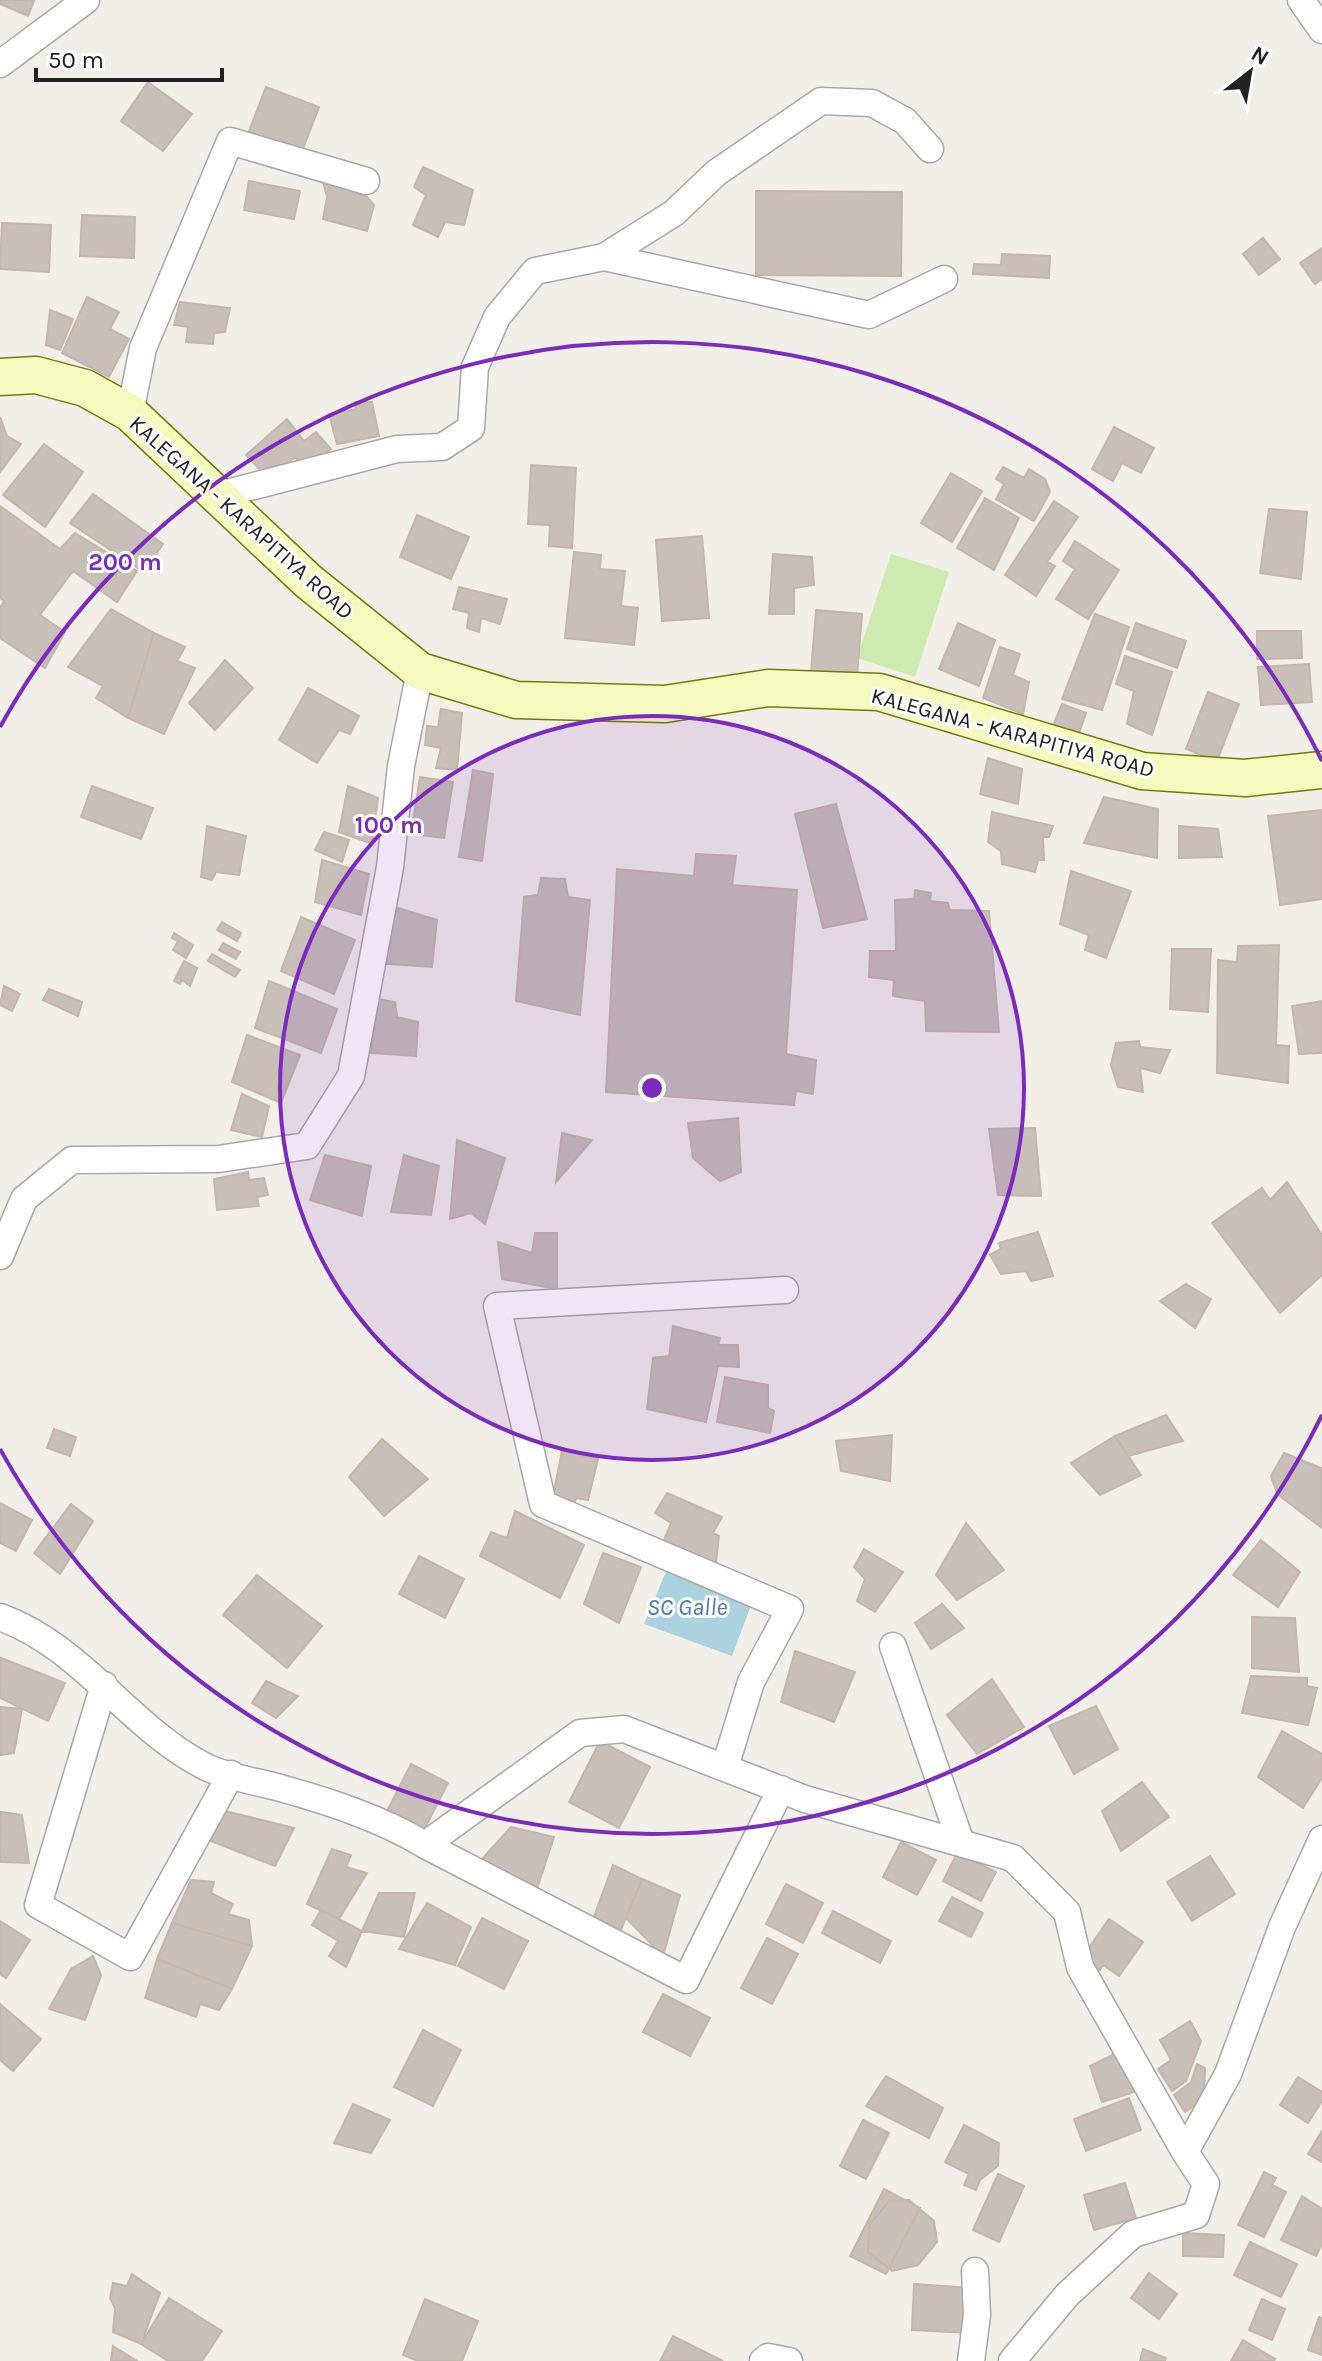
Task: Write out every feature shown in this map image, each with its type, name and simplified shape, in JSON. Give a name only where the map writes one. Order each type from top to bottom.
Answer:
[{"type":"main road","name":"KALEGANA - KARAPITIYA ROAD","points":[[0,377],[36,375],[61,381],[85,388],[130,413],[308,581],[420,671],[516,700],[665,704],[768,688],[879,692],[1142,771],[1245,778],[1322,770]]},
{"type":"street","points":[[0,64],[86,0]]},
{"type":"street","points":[[1301,0],[1322,30]]},
{"type":"street","points":[[219,495],[397,449],[442,447],[471,428],[475,367],[497,317],[535,271],[604,257],[674,213],[716,173],[821,101],[872,103],[905,121],[930,149]]},
{"type":"street","points":[[130,413],[143,348],[230,141],[366,181]]},
{"type":"street","points":[[604,257],[869,315],[944,279]]},
{"type":"street","points":[[0,1256],[24,1199],[72,1160],[218,1159],[307,1146],[351,1076],[390,867],[401,766],[420,671]]},
{"type":"street","points":[[725,1767],[751,1682],[790,1609],[543,1504],[497,1306],[785,1290]]},
{"type":"street","points":[[0,1617],[29,1628],[104,1685],[152,1734],[209,1768],[321,1799],[425,1845],[686,1980],[781,1789]]},
{"type":"street","points":[[893,1646],[961,1843]]},
{"type":"street","points":[[104,1685],[38,1905],[130,1957],[231,1774]]},
{"type":"street","points":[[425,1845],[580,1733],[624,1729],[781,1789],[1013,1858],[1067,1912],[1080,1967],[1206,2184],[1196,2215],[1133,2234],[1067,2295],[1012,2361]]},
{"type":"street","points":[[1185,2152],[1228,2074],[1282,1927],[1322,1839]]},
{"type":"street","points":[[971,2361],[977,2315],[975,2271]]},
{"type":"street","points":[[763,2361],[768,2357],[789,2361]]},
{"type":"green space","points":[[891,554],[949,572],[915,677],[857,658]]},
{"type":"water","name":"SC Galle","points":[[668,1567],[753,1600],[732,1656],[644,1624]]},
{"type":"building","points":[[0,0],[34,1],[28,16],[0,4]]},
{"type":"building","points":[[148,82],[192,114],[163,151],[121,121]]},
{"type":"building","points":[[266,87],[319,107],[301,154],[248,134]]},
{"type":"building","points":[[423,167],[473,190],[464,225],[445,222],[438,237],[413,225],[426,195],[414,187]]},
{"type":"building","points":[[321,174],[356,185],[354,193],[366,196],[374,205],[367,231],[323,219],[327,197]]},
{"type":"building","points":[[249,181],[300,191],[294,219],[244,210]]},
{"type":"building","points":[[756,191],[902,192],[901,276],[756,275]]},
{"type":"building","points":[[82,215],[135,217],[134,258],[80,256]]},
{"type":"building","points":[[2,223],[51,225],[49,272],[0,269]]},
{"type":"building","points":[[1263,238],[1280,259],[1259,275],[1243,254]]},
{"type":"building","points":[[1322,248],[1322,279],[1315,284],[1300,263]]},
{"type":"building","points":[[1002,254],[1050,256],[1049,278],[973,274],[974,264],[1001,265]]},
{"type":"building","points":[[87,297],[119,312],[110,329],[129,339],[109,377],[62,353]]},
{"type":"building","points":[[180,302],[230,308],[225,332],[214,333],[213,344],[186,342],[188,327],[174,325]]},
{"type":"building","points":[[50,310],[73,319],[60,350],[46,345]]},
{"type":"building","points":[[355,402],[372,402],[379,436],[337,444],[329,414],[356,409]]},
{"type":"building","points":[[0,417],[7,436],[21,444],[0,472]]},
{"type":"building","points":[[287,419],[304,441],[316,432],[331,449],[306,469],[295,457],[269,479],[246,455]]},
{"type":"building","points":[[1114,427],[1154,448],[1141,473],[1122,463],[1113,481],[1092,469]]},
{"type":"building","points":[[44,444],[83,472],[45,527],[3,495]]},
{"type":"building","points":[[531,465],[576,468],[572,548],[549,546],[550,525],[528,524]]},
{"type":"building","points":[[1003,467],[1024,478],[1029,469],[1045,479],[1050,492],[1034,521],[996,499],[1004,484],[996,479]]},
{"type":"building","points":[[951,473],[982,491],[952,542],[921,523]]},
{"type":"building","points":[[93,494],[163,544],[144,572],[70,523]]},
{"type":"building","points":[[985,498],[1019,518],[994,570],[957,548]]},
{"type":"building","points":[[1054,501],[1078,517],[1047,562],[1055,566],[1036,596],[1005,575]]},
{"type":"building","points":[[0,506],[60,549],[75,533],[137,571],[117,602],[73,571],[40,615],[65,632],[45,668],[0,638],[0,608],[4,601],[0,598]]},
{"type":"building","points":[[1269,509],[1307,512],[1301,579],[1260,573]]},
{"type":"building","points":[[417,515],[469,537],[451,579],[400,557]]},
{"type":"building","points":[[702,536],[709,618],[662,621],[656,540]]},
{"type":"building","points":[[1075,541],[1119,570],[1088,619],[1056,599],[1075,569],[1063,561]]},
{"type":"building","points":[[574,552],[601,555],[600,569],[625,571],[621,606],[638,608],[634,645],[565,638]]},
{"type":"building","points":[[773,554],[812,557],[814,585],[794,588],[794,614],[769,614]]},
{"type":"building","points":[[459,587],[507,599],[500,624],[481,618],[479,632],[467,628],[469,613],[453,609]]},
{"type":"building","points":[[111,609],[154,633],[128,718],[96,698],[103,686],[68,667]]},
{"type":"building","points":[[816,610],[862,614],[857,676],[811,672]]},
{"type":"building","points":[[1095,614],[1129,627],[1102,710],[1062,699]]},
{"type":"building","points":[[958,623],[995,640],[979,686],[939,669]]},
{"type":"building","points":[[1136,623],[1186,641],[1177,668],[1127,649]]},
{"type":"building","points":[[1257,631],[1301,631],[1302,658],[1257,659]]},
{"type":"building","points":[[154,633],[185,647],[177,661],[195,668],[164,734],[128,718]]},
{"type":"building","points":[[1000,647],[1020,654],[1013,675],[1029,682],[1023,714],[983,698]]},
{"type":"building","points":[[1125,656],[1172,672],[1152,735],[1127,724],[1134,691],[1116,684]]},
{"type":"building","points":[[225,660],[253,688],[215,730],[189,703]]},
{"type":"building","points":[[1309,664],[1312,702],[1261,705],[1258,667]]},
{"type":"building","points":[[308,688],[359,716],[350,734],[339,730],[317,763],[279,740]]},
{"type":"building","points":[[1208,692],[1239,704],[1217,761],[1186,749]]},
{"type":"building","points":[[1062,704],[1086,713],[1078,736],[1052,728]]},
{"type":"building","points":[[441,709],[462,713],[457,770],[436,768],[441,748],[425,745],[427,726],[438,727]]},
{"type":"building","points":[[988,758],[1022,769],[1018,804],[980,794]]},
{"type":"building","points":[[473,770],[493,774],[482,861],[459,857]]},
{"type":"building","points":[[420,777],[453,782],[444,838],[411,834]]},
{"type":"building","points":[[92,786],[153,808],[141,839],[81,817]]},
{"type":"building","points":[[348,786],[378,798],[372,844],[339,832]]},
{"type":"building","points":[[1104,797],[1158,809],[1157,858],[1084,843]]},
{"type":"building","points":[[836,804],[867,919],[823,928],[795,814]]},
{"type":"building","points":[[1322,810],[1322,899],[1280,905],[1268,816]]},
{"type":"building","points":[[992,812],[1053,826],[1049,837],[1043,837],[1044,860],[1038,860],[1035,872],[1002,864],[1001,851],[988,842]]},
{"type":"building","points":[[207,826],[246,836],[239,875],[216,872],[212,880],[201,877]]},
{"type":"building","points":[[1179,826],[1218,829],[1222,857],[1179,858]]},
{"type":"building","points":[[324,832],[349,840],[342,862],[315,850]]},
{"type":"building","points":[[696,854],[736,856],[732,885],[797,890],[786,1054],[816,1060],[813,1094],[796,1091],[794,1105],[606,1092],[617,869],[694,876]]},
{"type":"building","points":[[322,860],[369,874],[361,915],[315,902]]},
{"type":"building","points":[[1071,871],[1131,891],[1106,958],[1085,950],[1089,935],[1060,924]]},
{"type":"building","points":[[541,878],[565,879],[568,897],[590,900],[580,1015],[516,1001],[524,897],[538,895]]},
{"type":"building","points":[[915,890],[931,893],[930,901],[948,903],[950,910],[989,911],[999,1032],[926,1031],[925,1001],[893,996],[894,980],[869,977],[870,951],[896,951],[895,900],[914,899]]},
{"type":"building","points":[[398,908],[437,920],[432,967],[375,963]]},
{"type":"building","points":[[301,917],[355,940],[334,994],[281,971]]},
{"type":"building","points":[[222,922],[241,933],[237,941],[217,930]]},
{"type":"building","points":[[174,933],[193,945],[186,958],[173,950],[178,941],[172,938]]},
{"type":"building","points":[[223,943],[240,952],[236,959],[219,950]]},
{"type":"building","points":[[1279,945],[1276,1045],[1289,1046],[1288,1083],[1217,1073],[1218,960],[1237,962],[1238,946]]},
{"type":"building","points":[[1172,949],[1211,949],[1208,1012],[1170,1009]]},
{"type":"building","points":[[212,954],[240,970],[235,977],[208,961]]},
{"type":"building","points":[[184,961],[197,968],[190,986],[182,980],[180,984],[174,981]]},
{"type":"building","points":[[269,981],[337,1009],[321,1053],[255,1028]]},
{"type":"building","points":[[4,986],[20,994],[12,1011],[0,1005]]},
{"type":"building","points":[[49,989],[82,1002],[78,1016],[43,1000]]},
{"type":"building","points":[[378,999],[395,1002],[397,1017],[418,1022],[416,1056],[371,1053]]},
{"type":"building","points":[[1322,1001],[1322,1053],[1299,1054],[1292,1006]]},
{"type":"building","points":[[247,1035],[300,1055],[281,1103],[232,1082]]},
{"type":"building","points":[[1139,1041],[1140,1047],[1170,1050],[1160,1073],[1140,1068],[1143,1092],[1118,1087],[1111,1065],[1116,1043]]},
{"type":"building","points":[[242,1094],[269,1106],[262,1137],[231,1130]]},
{"type":"building","points":[[738,1118],[741,1172],[720,1181],[693,1158],[688,1123]]},
{"type":"building","points":[[1035,1128],[1041,1196],[998,1195],[989,1129]]},
{"type":"building","points":[[562,1133],[592,1140],[556,1182]]},
{"type":"building","points":[[457,1140],[505,1158],[485,1224],[471,1213],[450,1219]]},
{"type":"building","points":[[325,1155],[371,1166],[362,1216],[310,1200]]},
{"type":"building","points":[[404,1155],[439,1166],[431,1215],[391,1212]]},
{"type":"building","points":[[248,1172],[249,1180],[264,1178],[268,1195],[257,1197],[259,1206],[217,1210],[214,1179]]},
{"type":"building","points":[[1287,1182],[1322,1235],[1322,1275],[1280,1313],[1212,1223],[1262,1188],[1270,1200]]},
{"type":"building","points":[[1038,1232],[1053,1276],[1031,1281],[1026,1271],[1001,1274],[990,1255],[1001,1249],[999,1243]]},
{"type":"building","points":[[535,1233],[557,1233],[557,1289],[502,1279],[498,1242],[532,1253]]},
{"type":"building","points":[[1186,1284],[1211,1299],[1195,1328],[1160,1301]]},
{"type":"building","points":[[673,1326],[720,1338],[718,1345],[738,1345],[739,1367],[718,1366],[706,1422],[647,1409],[653,1358],[669,1356]]},
{"type":"building","points":[[725,1377],[768,1385],[768,1408],[774,1411],[770,1433],[717,1422]]},
{"type":"building","points":[[1166,1415],[1183,1441],[1128,1456],[1115,1436]]},
{"type":"building","points":[[54,1429],[76,1437],[70,1456],[47,1448]]},
{"type":"building","points":[[892,1435],[890,1481],[841,1471],[836,1441]]},
{"type":"building","points":[[1115,1436],[1141,1475],[1100,1495],[1071,1463]]},
{"type":"building","points":[[382,1439],[428,1479],[384,1516],[349,1477]]},
{"type":"building","points":[[562,1451],[598,1459],[588,1500],[576,1498],[574,1506],[552,1502]]},
{"type":"building","points":[[1284,1453],[1321,1468],[1322,1528],[1277,1494],[1271,1476]]},
{"type":"building","points":[[667,1493],[722,1517],[713,1533],[719,1536],[716,1563],[661,1547],[671,1523],[655,1513]]},
{"type":"building","points":[[0,1503],[32,1520],[16,1551],[0,1543]]},
{"type":"building","points":[[71,1504],[93,1521],[60,1574],[34,1553]]},
{"type":"building","points":[[515,1511],[584,1545],[560,1598],[480,1556],[491,1532],[507,1538]]},
{"type":"building","points":[[966,1523],[1004,1570],[957,1600],[936,1575]]},
{"type":"building","points":[[1261,1540],[1300,1572],[1278,1607],[1233,1575]]},
{"type":"building","points":[[864,1549],[903,1572],[875,1612],[857,1601],[865,1579],[854,1567]]},
{"type":"building","points":[[603,1553],[641,1567],[619,1623],[584,1604]]},
{"type":"building","points":[[419,1556],[464,1579],[445,1618],[399,1594]]},
{"type":"building","points":[[257,1575],[322,1626],[287,1668],[223,1615]]},
{"type":"building","points":[[942,1604],[964,1628],[931,1649],[915,1623]]},
{"type":"building","points":[[1252,1617],[1295,1618],[1299,1672],[1252,1668]]},
{"type":"building","points":[[795,1651],[855,1672],[834,1722],[781,1702]]},
{"type":"building","points":[[1,1658],[65,1683],[48,1721],[0,1698]]},
{"type":"building","points":[[1251,1676],[1307,1678],[1307,1686],[1317,1688],[1308,1725],[1242,1713]]},
{"type":"building","points":[[992,1679],[1024,1727],[977,1754],[947,1715]]},
{"type":"building","points":[[266,1681],[298,1696],[276,1718],[252,1703]]},
{"type":"building","points":[[1096,1706],[1118,1749],[1074,1774],[1049,1726]]},
{"type":"building","points":[[0,1707],[22,1709],[14,1753],[0,1755]]},
{"type":"building","points":[[1282,1731],[1322,1754],[1322,1778],[1303,1808],[1258,1777]]},
{"type":"building","points":[[600,1741],[650,1767],[619,1828],[569,1802]]},
{"type":"building","points":[[411,1764],[448,1783],[423,1832],[386,1813]]},
{"type":"building","points":[[1142,1782],[1169,1817],[1121,1851],[1102,1811]]},
{"type":"building","points":[[217,1809],[294,1828],[275,1866],[208,1840]]},
{"type":"building","points":[[1,1812],[22,1815],[29,1863],[0,1862]]},
{"type":"building","points":[[511,1827],[554,1837],[534,1898],[474,1868]]},
{"type":"building","points":[[901,1842],[936,1860],[917,1895],[883,1877]]},
{"type":"building","points":[[332,1849],[351,1855],[346,1867],[367,1873],[339,1919],[307,1904]]},
{"type":"building","points":[[957,1853],[996,1872],[981,1901],[943,1881]]},
{"type":"building","points":[[1210,1856],[1235,1894],[1192,1921],[1167,1882]]},
{"type":"building","points":[[613,1865],[642,1879],[618,1937],[591,1925]]},
{"type":"building","points":[[642,1879],[680,1895],[663,1956],[626,1918]]},
{"type":"building","points":[[191,1880],[214,1882],[211,1893],[233,1904],[228,1914],[249,1920],[252,1946],[172,1923]]},
{"type":"building","points":[[786,1884],[823,1903],[803,1943],[766,1924]]},
{"type":"building","points":[[379,1893],[415,1893],[404,1937],[362,1931]]},
{"type":"building","points":[[952,1897],[983,1913],[971,1937],[939,1921]]},
{"type":"building","points":[[427,1903],[471,1927],[455,1965],[399,1949]]},
{"type":"building","points":[[321,1910],[362,1931],[346,1967],[329,1956],[338,1941],[312,1925]]},
{"type":"building","points":[[833,1911],[891,1941],[880,1963],[822,1933]]},
{"type":"building","points":[[482,1918],[528,1941],[504,1989],[458,1966]]},
{"type":"building","points":[[1109,1919],[1143,1942],[1119,1976],[1103,1965],[1100,1970],[1082,1958]]},
{"type":"building","points":[[0,1921],[30,1940],[6,1978],[0,1974]]},
{"type":"building","points":[[172,1923],[252,1946],[232,1989],[157,1959]]},
{"type":"building","points":[[767,1938],[798,1954],[772,2004],[741,1988]]},
{"type":"building","points":[[93,1956],[101,1975],[85,2020],[49,2009],[71,1969]]},
{"type":"building","points":[[157,1959],[232,1989],[219,2010],[200,2004],[196,2017],[145,1998]]},
{"type":"building","points":[[663,1994],[710,2018],[690,2056],[643,2032]]},
{"type":"building","points":[[0,2004],[41,2039],[13,2071],[0,2060]]},
{"type":"building","points":[[1190,2021],[1201,2041],[1186,2081],[1172,2091],[1158,2069],[1171,2060],[1160,2040]]},
{"type":"building","points":[[423,2030],[461,2050],[433,2106],[394,2087]]},
{"type":"building","points":[[1123,2050],[1137,2091],[1102,2102],[1090,2066]]},
{"type":"building","points":[[1197,2064],[1205,2068],[1204,2099],[1185,2112],[1174,2095],[1191,2082]]},
{"type":"building","points":[[886,2076],[943,2108],[929,2138],[866,2106]]},
{"type":"building","points":[[1298,2077],[1322,2092],[1322,2101],[1308,2123],[1280,2105]]},
{"type":"building","points":[[1129,2098],[1141,2130],[1086,2151],[1074,2119]]},
{"type":"building","points":[[353,2104],[390,2120],[371,2153],[334,2143]]},
{"type":"building","points":[[863,2120],[889,2133],[866,2179],[840,2166]]},
{"type":"building","points":[[964,2125],[999,2143],[998,2166],[980,2180],[976,2190],[964,2185],[969,2174],[945,2162]]},
{"type":"building","points":[[1322,2131],[1322,2162],[1308,2154]]},
{"type":"building","points":[[1264,2172],[1276,2178],[1272,2185],[1286,2192],[1264,2237],[1238,2225]]},
{"type":"building","points":[[998,2174],[1024,2186],[999,2242],[973,2230]]},
{"type":"building","points":[[1125,2183],[1136,2218],[1094,2230],[1084,2195]]},
{"type":"building","points":[[884,2189],[920,2208],[886,2274],[850,2256]]},
{"type":"building","points":[[1302,2196],[1322,2209],[1322,2244],[1316,2256],[1281,2240]]},
{"type":"building","points":[[909,2200],[934,2221],[937,2242],[918,2265],[892,2271],[868,2252],[870,2224],[889,2201]]},
{"type":"building","points":[[1183,2233],[1224,2235],[1223,2257],[1183,2256]]},
{"type":"building","points":[[1250,2242],[1297,2264],[1281,2297],[1234,2275]]},
{"type":"building","points":[[1149,2273],[1177,2294],[1159,2319],[1131,2298]]},
{"type":"building","points":[[132,2274],[160,2293],[141,2344],[113,2332],[115,2308],[110,2298],[113,2283],[127,2286]]},
{"type":"building","points":[[914,2284],[972,2288],[970,2333],[912,2330]]},
{"type":"building","points":[[169,2298],[222,2331],[202,2361],[168,2361],[141,2344]]},
{"type":"building","points":[[425,2299],[478,2321],[462,2361],[418,2361],[403,2355]]},
{"type":"building","points":[[1262,2299],[1285,2309],[1272,2340],[1249,2330]]},
{"type":"building","points":[[1319,2317],[1322,2318],[1322,2355],[1308,2350]]},
{"type":"building","points":[[673,2336],[723,2361],[660,2361]]},
{"type":"building","points":[[1243,2340],[1275,2359],[1274,2361],[1231,2361]]},
{"type":"building","points":[[113,2346],[137,2361],[111,2361]]},
{"type":"building","points":[[1143,2349],[1166,2358],[1165,2361],[1140,2361]]}]
